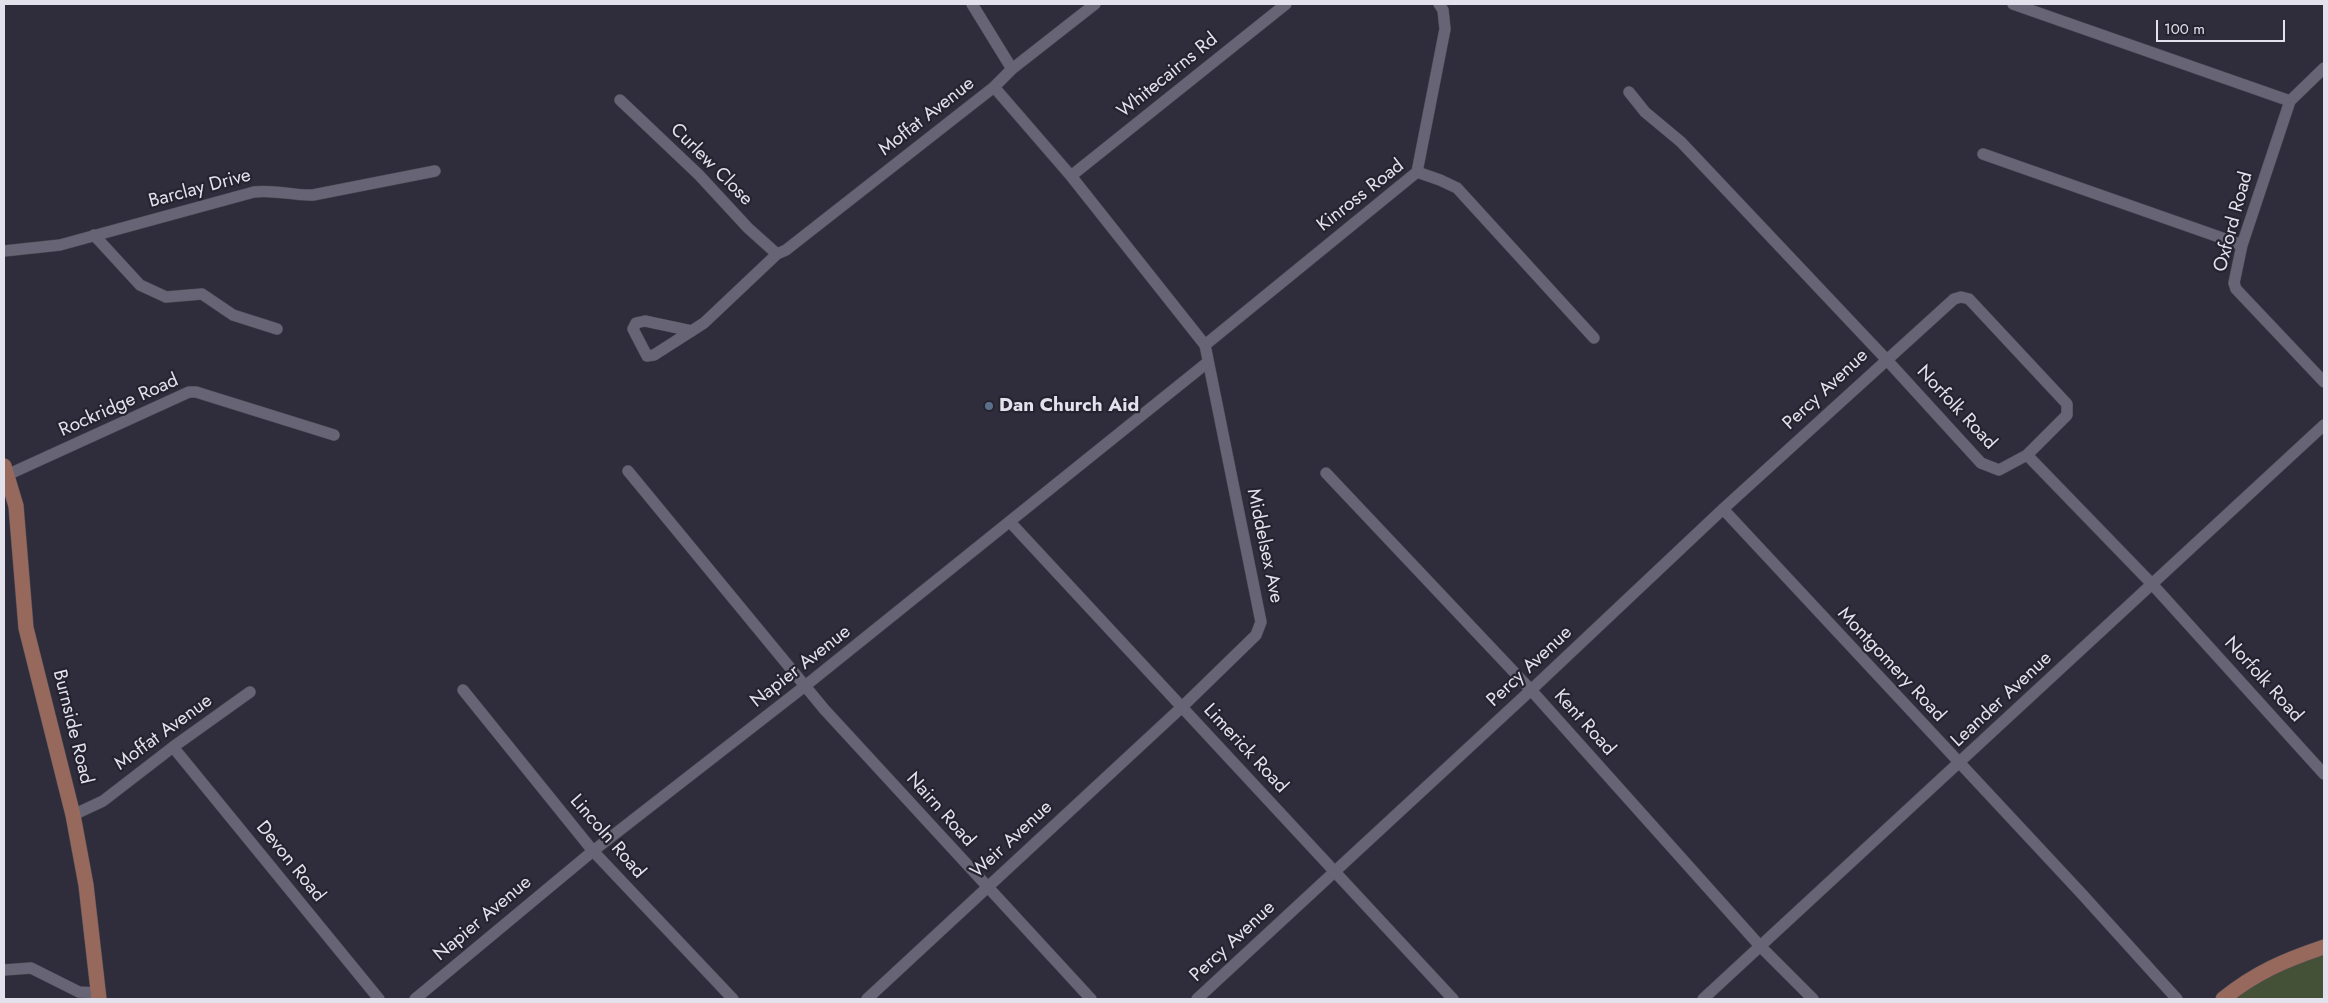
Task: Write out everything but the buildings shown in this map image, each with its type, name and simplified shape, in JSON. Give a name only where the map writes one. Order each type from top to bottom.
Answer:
[{"type":"main road","name":"Burnside Road","points":[[6,471],[18,523],[22,601],[26,628],[73,815],[86,885],[98,996]]},
{"type":"main road","points":[[2223,999],[2250,978],[2285,959],[2324,947]]},
{"type":"street","points":[[972,4],[1012,69]]},
{"type":"street","name":"Moffat Avenue","points":[[692,331],[644,320],[636,323],[633,329],[648,356],[654,355],[692,331],[704,323],[778,254],[786,250],[994,87],[1012,69],[1095,4]]},
{"type":"street","name":"Whitecairns Rd","points":[[1071,176],[1286,4]]},
{"type":"street","points":[[1418,172],[1445,29],[1443,10],[1438,4]]},
{"type":"street","points":[[2013,4],[2040,8],[2290,101]]},
{"type":"street","name":"Oxford Road","points":[[2324,68],[2290,101],[2242,245],[2234,276],[2236,289],[2324,382]]},
{"type":"street","points":[[994,87],[1071,176],[1205,345]]},
{"type":"street","name":"Norfolk Road","points":[[1629,92],[1645,112],[1688,149],[1981,463],[1999,470],[2027,455],[2152,584],[2324,774]]},
{"type":"street","name":"Curlew Close","points":[[620,100],[699,175],[748,228],[778,254]]},
{"type":"street","points":[[1983,154],[2242,245]]},
{"type":"street","name":"Barclay Drive","points":[[4,251],[60,245],[254,192],[274,191],[302,196],[313,195],[435,171]]},
{"type":"street","name":"Kinross Road","points":[[1205,345],[1418,172],[1457,188],[1594,338]]},
{"type":"street","points":[[94,235],[136,282],[163,297],[200,293],[232,315],[277,329]]},
{"type":"street","name":"Percy Avenue","points":[[1197,999],[1531,690],[1723,509],[1954,299],[1961,297],[1969,299],[2067,404],[2067,415],[2027,455]]},
{"type":"street","name":"Middelsex Ave","points":[[1182,707],[1256,634],[1261,622],[1205,345]]},
{"type":"street","name":"Napier Avenue","points":[[415,999],[593,851],[805,686],[1208,362]]},
{"type":"street","name":"Rockridge Road","points":[[6,471],[189,392],[196,392],[334,435]]},
{"type":"street","name":"Leander Avenue","points":[[1703,999],[2324,425]]},
{"type":"street","name":"Nairn Road","points":[[628,471],[805,686],[1091,999]]},
{"type":"street","name":"Kent Road","points":[[1326,473],[1531,690],[1760,946],[1813,999]]},
{"type":"street","name":"Montgomery Road","points":[[1723,509],[2177,999]]},
{"type":"street","name":"Limerick Road","points":[[1010,522],[1454,999]]},
{"type":"street","name":"Lincoln Road","points":[[463,690],[593,851],[733,999]]},
{"type":"street","name":"Moffat Avenue","points":[[73,815],[103,801],[173,747],[250,692]]},
{"type":"street","name":"Weir Avenue","points":[[867,999],[1182,707]]},
{"type":"street","name":"Devon Road","points":[[173,747],[379,999]]},
{"type":"street","points":[[4,970],[31,968],[79,992],[98,996]]},
{"type":"green space","points":[[2324,950],[2324,999],[2227,999],[2253,979]]},
{"type":"place","name":"Dan Church Aid","points":[[989,406]]}]
